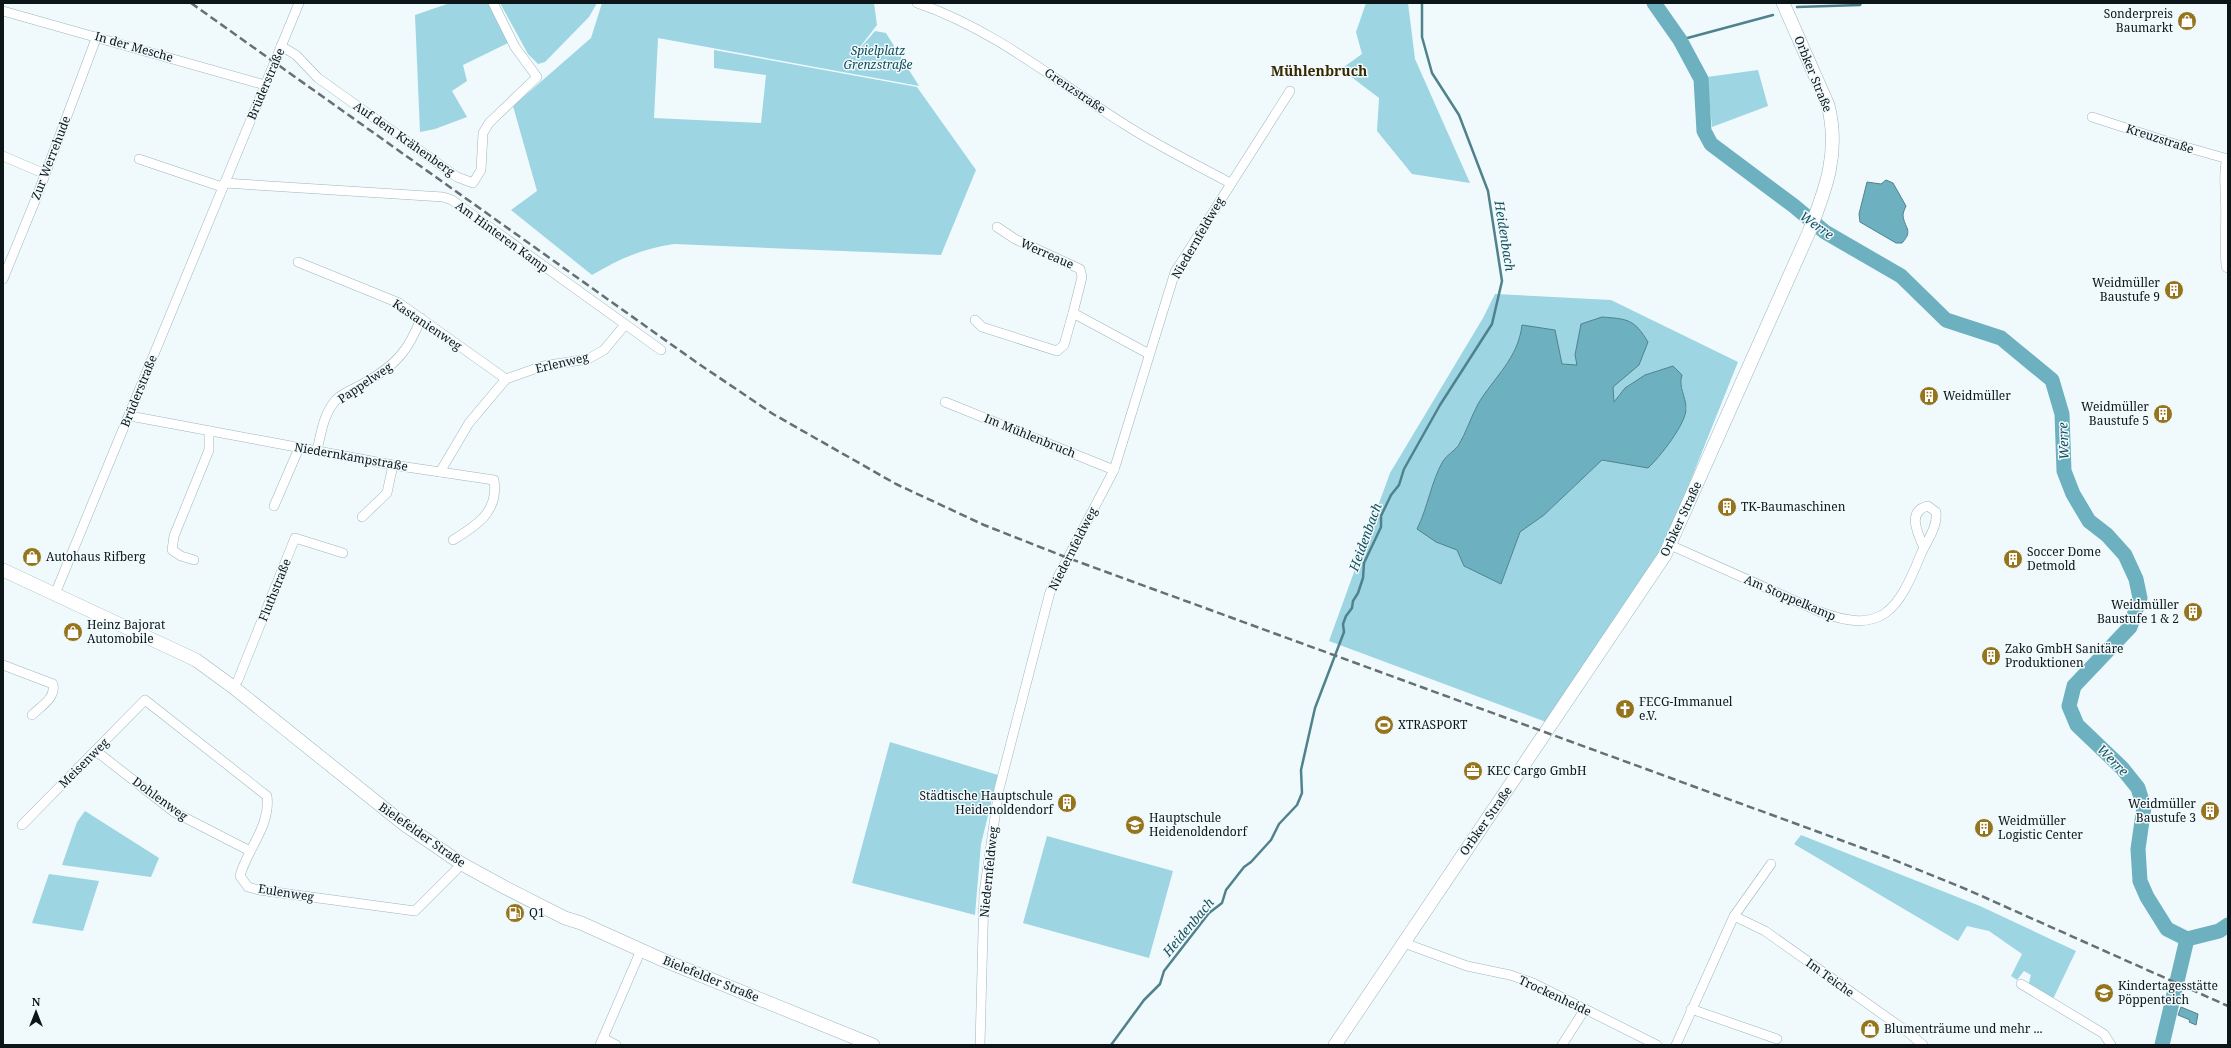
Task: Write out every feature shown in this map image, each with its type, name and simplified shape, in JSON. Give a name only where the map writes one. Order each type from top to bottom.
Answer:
[{"type":"street","name":"Brüderstraße","points":[[55,594],[130,416],[223,185],[299,3]]},
{"type":"street","name":"Auf dem Krähenberg","points":[[281,46],[296,55],[318,78],[458,177],[473,182],[481,170],[483,132],[489,124],[537,77],[515,47],[493,3]]},
{"type":"street","name":"Grenzstraße","points":[[917,3],[967,24],[1032,61],[1124,125],[1230,183]]},
{"type":"street","name":"Orbker Straße","points":[[1335,1045],[1670,545],[1809,232],[1819,208],[1830,174],[1832,154],[1831,117],[1828,105],[1783,3]]},
{"type":"street","name":"In der Mesche","points":[[3,11],[97,36],[265,85]]},
{"type":"street","name":"Zur Werrehude","points":[[3,279],[45,174],[97,36]]},
{"type":"street","name":"Niedernfeldweg","points":[[980,1045],[984,893],[1000,784],[1050,592],[1114,470],[1175,272],[1230,183],[1290,91]]},
{"type":"street","name":"Kreuzstraße","points":[[2092,117],[2175,144],[2228,159]]},
{"type":"street","points":[[3,156],[45,174]]},
{"type":"street","points":[[139,159],[223,185]]},
{"type":"street","points":[[2228,163],[2225,180],[2228,190],[2226,229],[2228,266]]},
{"type":"street","name":"Am Hinteren Kamp","points":[[223,185],[444,198],[452,200],[624,326],[661,350]]},
{"type":"street","name":"Werreaue","points":[[975,320],[982,328],[1057,351],[1064,345],[1082,277],[1080,269],[1015,239],[997,227]]},
{"type":"street","name":"Kastanienweg","points":[[298,262],[399,303],[506,380]]},
{"type":"street","points":[[1073,313],[1149,354]]},
{"type":"street","name":"Pappelweg","points":[[317,451],[324,422],[339,398],[383,373],[401,357],[414,337],[421,318]]},
{"type":"street","name":"Erlenweg","points":[[440,472],[469,423],[506,380],[543,366],[588,359],[604,350],[624,326]]},
{"type":"street","name":"Im Mühlenbruch","points":[[945,402],[1114,470]]},
{"type":"street","name":"Niedernkampstraße","points":[[130,416],[393,465],[494,480],[495,488],[489,513],[474,527],[453,540]]},
{"type":"street","points":[[194,560],[181,556],[172,550],[174,536],[209,450],[209,431]]},
{"type":"street","points":[[274,506],[299,448]]},
{"type":"street","points":[[362,517],[387,493],[393,465]]},
{"type":"street","name":"Fluthstraße","points":[[233,687],[238,680],[295,538],[343,553]]},
{"type":"street","name":"Am Stoppelkamp","points":[[1670,545],[1818,611],[1842,620],[1856,622],[1872,619],[1882,615],[1899,602],[1924,548]]},
{"type":"street","name":"Bielefelder Straße","points":[[3,570],[181,652],[210,669],[367,796],[462,864],[565,918],[581,923],[641,950],[873,1045]]},
{"type":"street","points":[[3,666],[53,684],[54,690],[52,697],[32,715]]},
{"type":"street","name":"Eulenweg","points":[[145,700],[267,796],[267,816],[240,876],[248,887],[259,890],[414,911],[462,864]]},
{"type":"street","name":"Meisenweg","points":[[22,825],[145,700]]},
{"type":"street","name":"Dohlenweg","points":[[96,751],[174,812],[250,851]]},
{"type":"street","points":[[1676,1045],[1734,916],[1770,864]]},
{"type":"street","name":"Im Teiche","points":[[1734,916],[1765,931],[1903,1028],[1923,1045]]},
{"type":"street","name":"Trockenheide","points":[[1404,943],[1467,966],[1510,975],[1533,983],[1657,1045]]},
{"type":"street","points":[[616,1045],[601,1041],[641,950]]},
{"type":"street","points":[[2021,984],[2104,1034],[2111,1045]]},
{"type":"street","points":[[1562,1045],[1585,1009]]},
{"type":"street","points":[[1691,1009],[1776,1039]]},
{"type":"green space","points":[[450,3],[488,3],[508,43],[463,65],[467,81],[452,91],[467,117],[435,129],[420,132],[415,15]]},
{"type":"green space","points":[[500,3],[597,3],[589,17],[545,62],[538,64],[528,54]]},
{"type":"green space","name":"Spielplatz Grenzstraße","points":[[602,3],[874,3],[877,25],[850,60],[875,31],[886,33],[919,86],[658,38],[654,118],[761,123],[766,75],[714,68],[714,50],[917,87],[976,170],[941,255],[674,244],[642,251],[612,264],[592,275],[511,210],[537,191],[513,106],[591,38]]},
{"type":"green space","points":[[1366,3],[1408,3],[1415,59],[1470,183],[1412,174],[1377,131],[1379,98],[1341,69],[1362,54],[1356,32]]},
{"type":"green space","points":[[1758,70],[1768,106],[1712,127],[1707,77]]},
{"type":"green space","points":[[1495,294],[1611,300],[1738,362],[1666,542],[1546,722],[1329,641],[1390,473],[1483,318]],"holes":[[[1522,326],[1562,364],[1578,365],[1575,355],[1613,387],[1614,403],[1627,388],[1640,378],[1673,366],[1680,379],[1687,409],[1648,468],[1602,460],[1544,515],[1520,532],[1501,584],[1464,566],[1457,550],[1417,529],[1435,477],[1443,461],[1458,445],[1484,394],[1511,358],[1520,338]]]},
{"type":"green space","points":[[890,742],[998,775],[981,844],[975,915],[852,883]]},
{"type":"green space","points":[[85,811],[159,858],[151,877],[62,865],[77,822]]},
{"type":"green space","points":[[1801,835],[1980,906],[2076,951],[2053,999],[2028,986],[2031,975],[2024,971],[2017,980],[2011,976],[2022,954],[1989,931],[1967,926],[1958,941],[1794,844]]},
{"type":"green space","points":[[1047,836],[1173,871],[1149,958],[1023,923]]},
{"type":"green space","points":[[49,874],[99,881],[83,931],[32,923]]},
{"type":"shaded area","points":[[1886,180],[1893,183],[1906,206],[1903,215],[1908,232],[1906,239],[1902,243],[1896,243],[1860,222],[1859,214],[1867,182],[1881,184]]},
{"type":"shaded area","points":[[1602,317],[1630,322],[1639,329],[1648,342],[1639,365],[1613,387],[1614,402],[1625,388],[1645,375],[1673,366],[1682,375],[1681,383],[1686,408],[1682,422],[1672,440],[1648,468],[1602,460],[1544,515],[1520,532],[1501,584],[1464,566],[1457,550],[1436,542],[1417,529],[1435,477],[1443,461],[1458,446],[1464,436],[1484,394],[1511,358],[1520,337],[1522,325],[1555,330],[1562,364],[1577,365],[1575,355],[1581,324]]},
{"type":"shaded area","points":[[2181,1007],[2198,1014],[2196,1025],[2189,1022],[2190,1020],[2178,1015]]},
{"type":"waterway","name":"Heidenbach","points":[[1111,1045],[1144,1000],[1160,984],[1164,971],[1209,913],[1222,903],[1226,890],[1244,867],[1251,862],[1271,840],[1279,824],[1297,805],[1302,793],[1301,770],[1315,708],[1344,632],[1343,624],[1358,593],[1363,578],[1364,563],[1381,527],[1381,516],[1391,495],[1399,485],[1404,469],[1440,405],[1492,324],[1502,281],[1488,191],[1459,115],[1432,73],[1422,37],[1422,3]]},
{"type":"waterway","name":"Werre","points":[[1654,3],[1680,40],[1701,79],[1704,131],[1711,144],[1794,206],[1825,232],[1901,276],[1946,320],[2001,338],[2052,380],[2062,414],[2064,471],[2073,494],[2089,521],[2107,535],[2125,555],[2136,579],[2140,598],[2130,627],[2074,686],[2069,706],[2077,725],[2122,768],[2138,788],[2144,807],[2138,849],[2140,881],[2147,897],[2167,929],[2187,939],[2219,931],[2228,925]]},
{"type":"waterway","points":[[1797,7],[1860,5],[1861,3]]},
{"type":"waterway","points":[[1680,40],[1773,15]]},
{"type":"waterway","points":[[2162,1045],[2187,939]]},
{"type":"railway","points":[[191,3],[696,362],[773,414],[896,484],[984,525],[1068,558],[1887,857],[1968,890],[2228,1006]]},
{"type":"place","name":"Sonderpreis Baumarkt","points":[[2187,21]]},
{"type":"place","name":"Weidmüller Baustufe 9","points":[[2174,290]]},
{"type":"place","name":"Weidmüller","points":[[1929,396]]},
{"type":"place","name":"Weidmüller Baustufe 5","points":[[2163,414]]},
{"type":"place","name":"TK-Baumaschinen","points":[[1727,507]]},
{"type":"place","name":"Autohaus Rifberg","points":[[32,557]]},
{"type":"place","name":"Soccer Dome Detmold","points":[[2013,559]]},
{"type":"place","name":"Weidmüller Baustufe 1 & 2","points":[[2193,612]]},
{"type":"place","name":"Heinz Bajorat Automobile","points":[[73,632]]},
{"type":"place","name":"Zako GmbH Sanitäre Produktionen","points":[[1991,656]]},
{"type":"place","name":"FECG-Immanuel e.V.","points":[[1625,709]]},
{"type":"place","name":"XTRASPORT","points":[[1384,725]]},
{"type":"place","name":"KEC Cargo GmbH","points":[[1473,771]]},
{"type":"place","name":"Städtische Hauptschule Heidenoldendorf","points":[[1067,803]]},
{"type":"place","name":"Weidmüller Baustufe 3","points":[[2210,811]]},
{"type":"place","name":"Hauptschule Heidenoldendorf","points":[[1135,825]]},
{"type":"place","name":"Weidmüller Logistic Center","points":[[1984,828]]},
{"type":"place","name":"Q1","points":[[515,913]]},
{"type":"place","name":"Kindertagesstätte Pöppenteich","points":[[2104,993]]},
{"type":"place","name":"Blumenträume und mehr ...","points":[[1870,1029]]},
{"type":"district","name":"Mühlenbruch","points":[[1319,71]]}]
